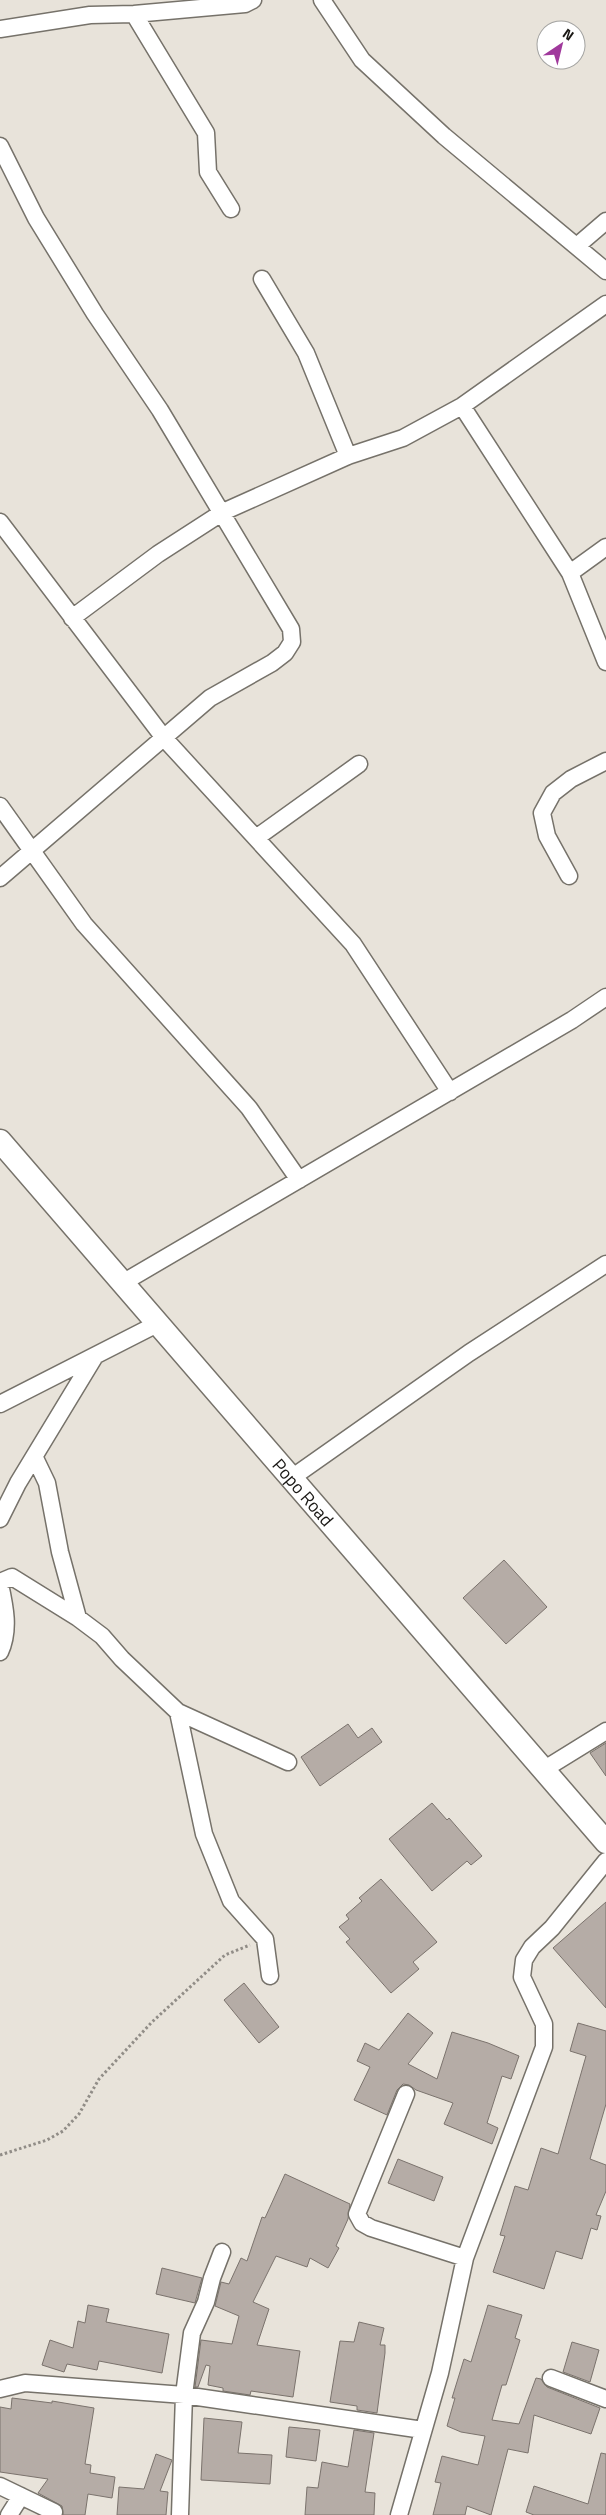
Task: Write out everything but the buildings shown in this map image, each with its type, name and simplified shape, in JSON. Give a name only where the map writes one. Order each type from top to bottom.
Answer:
[{"type":"main road","name":"Popo Road","points":[[0,1140],[124,1282],[290,1479],[606,1842]]},
{"type":"street","points":[[0,29],[90,15],[134,14],[245,4],[253,0]]},
{"type":"street","points":[[322,0],[362,60],[444,136],[578,245],[606,271]]},
{"type":"street","points":[[134,14],[206,133],[208,172],[231,209]]},
{"type":"street","points":[[0,146],[36,218],[223,512],[291,629],[292,642],[285,653],[272,663],[210,698],[30,850],[0,878]]},
{"type":"street","points":[[578,245],[606,222]]},
{"type":"street","points":[[262,278],[306,353],[348,456]]},
{"type":"street","points":[[72,618],[158,554],[223,512],[348,456],[402,438],[462,406],[606,304]]},
{"type":"street","points":[[462,406],[570,573],[606,662]]},
{"type":"street","points":[[0,522],[164,738],[353,944],[450,1092]]},
{"type":"street","points":[[570,573],[606,547]]},
{"type":"street","points":[[569,876],[547,836],[542,813],[553,793],[571,779],[606,761]]},
{"type":"street","points":[[256,838],[359,764]]},
{"type":"street","points":[[0,806],[84,924],[249,1108],[299,1180]]},
{"type":"street","points":[[124,1282],[572,1020],[606,996]]},
{"type":"street","points":[[290,1479],[470,1353],[606,1264]]},
{"type":"street","points":[[0,1404],[159,1323]]},
{"type":"street","points":[[0,1519],[18,1483],[35,1458],[95,1356]]},
{"type":"street","points":[[35,1458],[47,1483],[60,1552],[78,1618]]},
{"type":"street","points":[[0,1652],[5,1640],[0,1583],[12,1577],[78,1618],[102,1636],[122,1659],[178,1712],[288,1762]]},
{"type":"street","points":[[178,1712],[204,1834],[231,1901],[264,1939],[270,1976]]},
{"type":"street","points":[[543,1770],[606,1731]]},
{"type":"street","points":[[399,2515],[440,2372],[465,2258],[544,2047],[544,2024],[522,1977],[524,1960],[532,1947],[552,1928],[606,1861]]},
{"type":"street","points":[[406,2094],[357,2214],[362,2223],[371,2228],[465,2258]]},
{"type":"street","points":[[180,2515],[184,2395],[192,2333],[206,2302],[212,2278],[222,2252]]},
{"type":"street","points":[[551,2378],[606,2399]]},
{"type":"street","points":[[0,2389],[25,2383],[184,2395],[423,2430]]},
{"type":"street","points":[[0,2486],[54,2512]]},
{"type":"street","points":[[8,2515],[21,2496]]},
{"type":"path","points":[[0,2154],[46,2140],[63,2131],[79,2114],[99,2079],[152,2022],[198,1978],[225,1955],[264,1939]]}]
